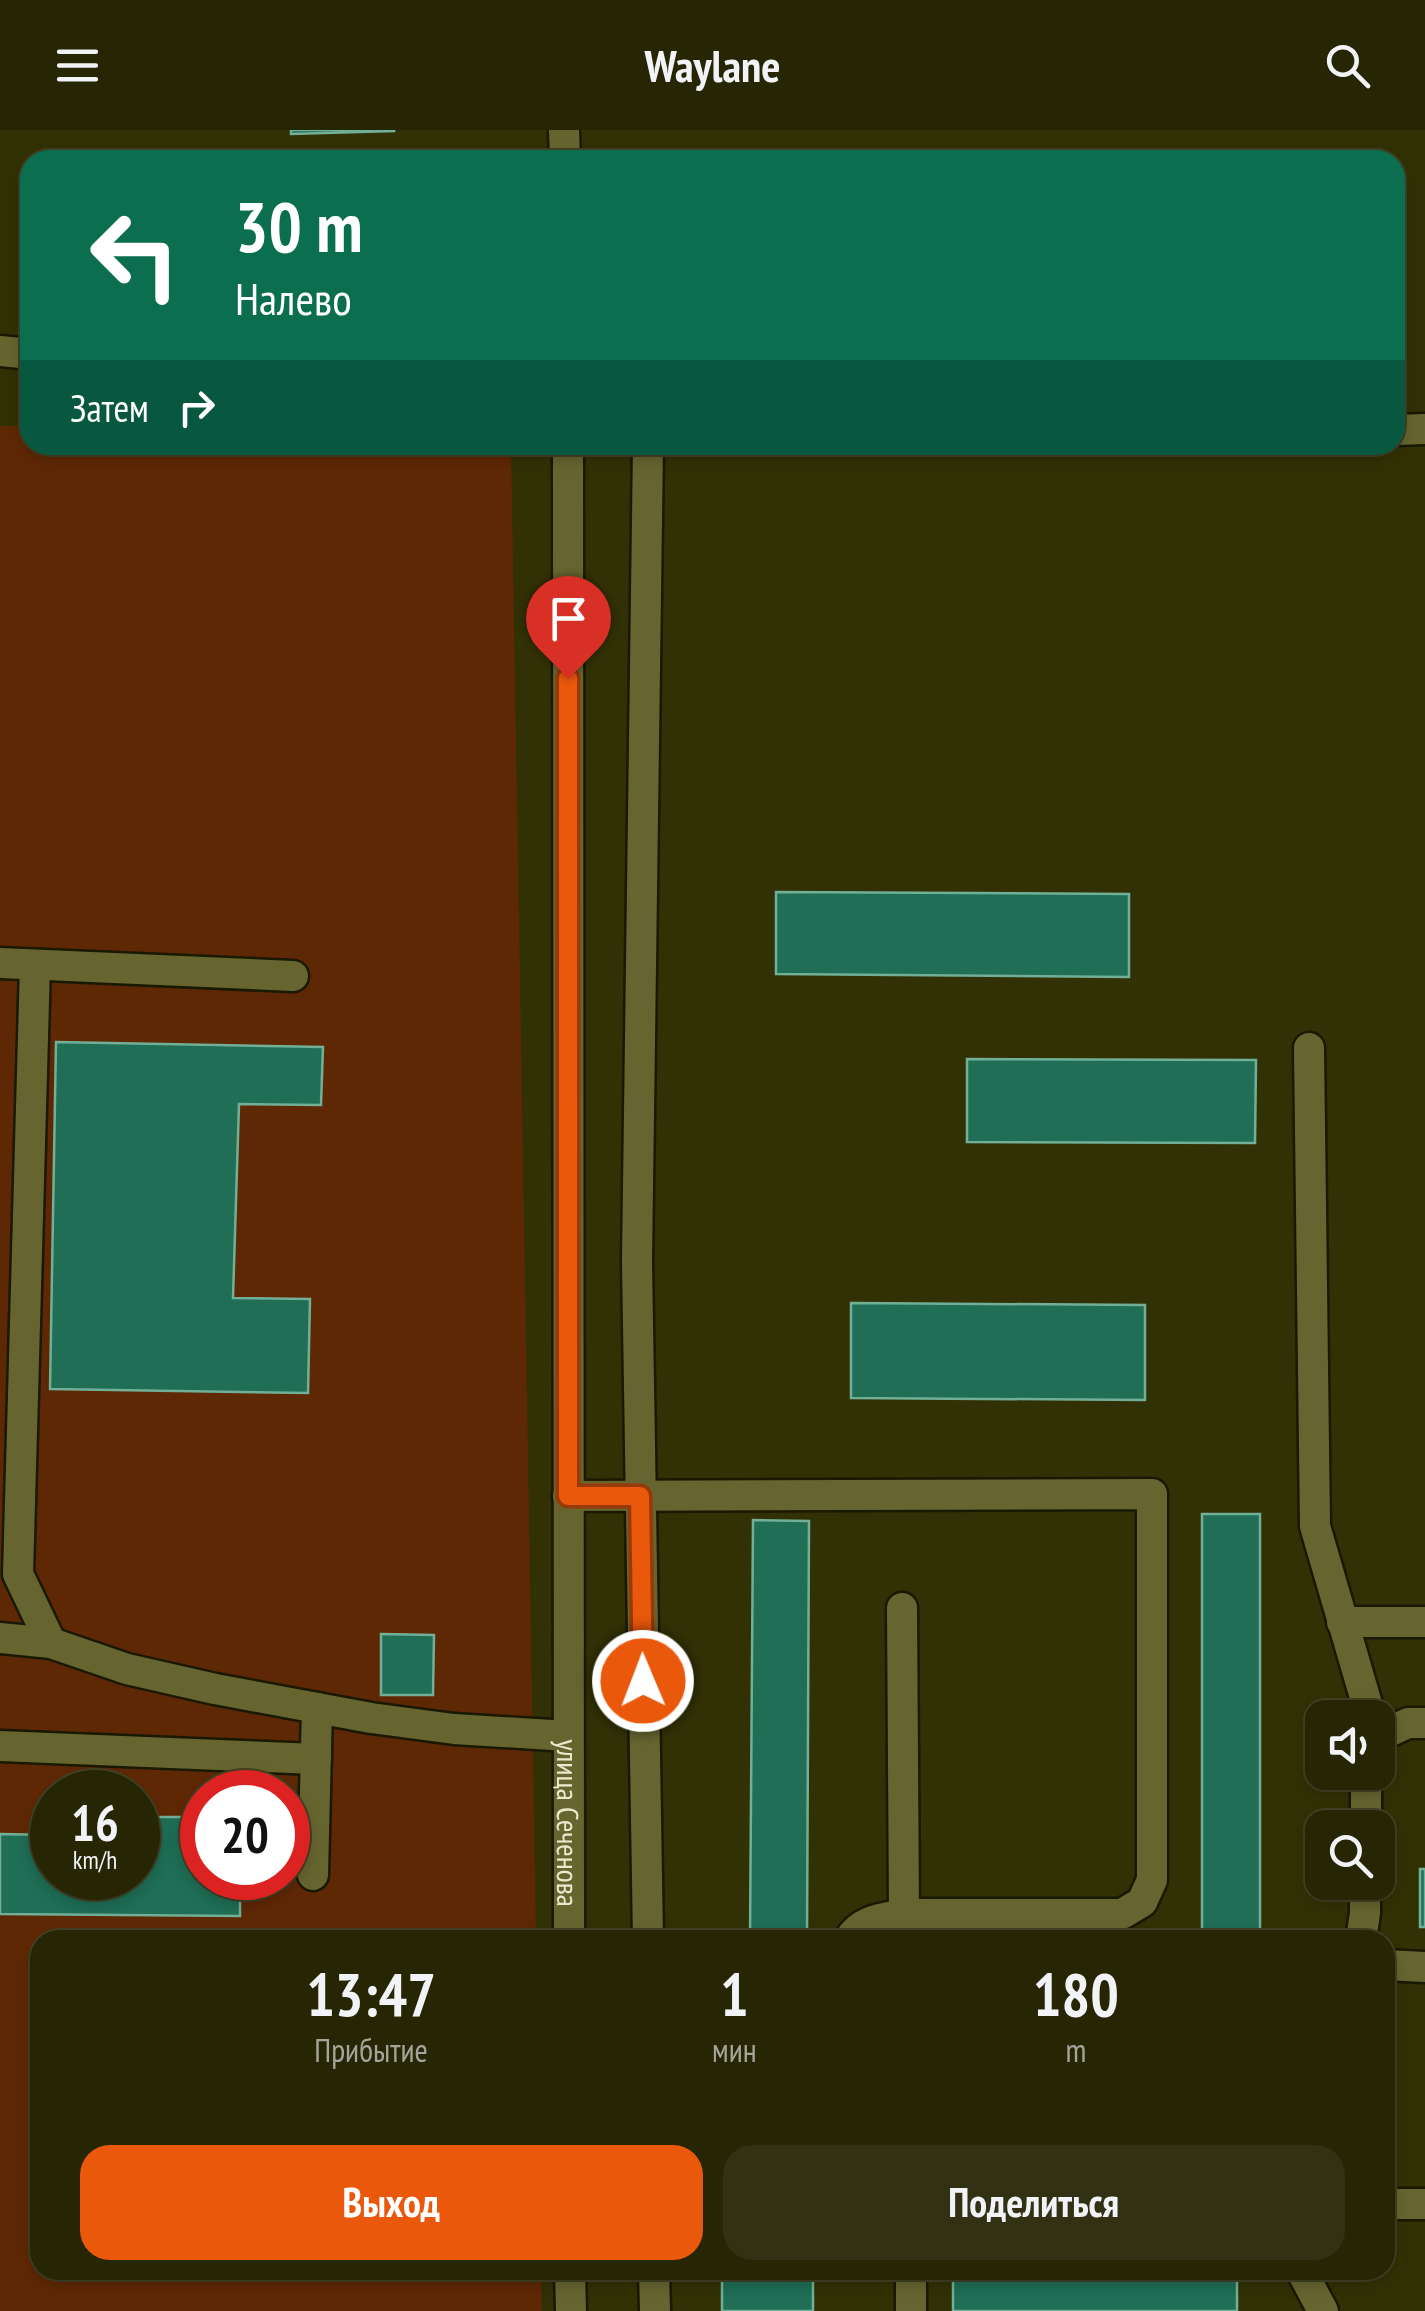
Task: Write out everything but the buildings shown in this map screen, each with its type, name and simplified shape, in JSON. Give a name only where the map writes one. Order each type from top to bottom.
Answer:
[{"type":"street","name":"улица Сеченова","points":[[568,455],[569,1930]]},
{"type":"street","points":[[648,455],[637,1262],[648,1930]]},
{"type":"street","points":[[0,962],[293,976]]},
{"type":"street","points":[[35,965],[9,1563],[50,1643]]},
{"type":"street","points":[[1308,1048],[1315,1526],[1366,1700]]},
{"type":"street","points":[[568,1496],[1152,1494],[1152,1880],[1142,1902],[1122,1914],[904,1914],[876,1919],[854,1930]]},
{"type":"street","points":[[902,1608],[904,1914]]},
{"type":"street","points":[[1342,1622],[1425,1622]]},
{"type":"street","points":[[0,1638],[50,1643],[127,1669],[317,1708],[454,1729],[568,1736]]},
{"type":"street","points":[[314,1875],[317,1708]]},
{"type":"street","points":[[1395,1729],[1408,1723],[1425,1723]]},
{"type":"street","points":[[0,1746],[316,1759]]},
{"type":"street","points":[[1362,1930],[1365,1900]]},
{"type":"street","points":[[1395,1966],[1425,1967]]},
{"type":"street","points":[[1395,2204],[1425,2204]]},
{"type":"street","points":[[570,2280],[571,2311]]},
{"type":"street","points":[[654,2280],[655,2311]]},
{"type":"street","points":[[911,2280],[911,2311]]},
{"type":"street","points":[[1306,2280],[1323,2311]]},
{"type":"shaded area","points":[[0,426],[20,426],[20,455],[511,455],[536,1930],[30,1930],[30,2280],[541,2280],[542,2311],[0,2311]]},
{"type":"route","points":[[568,678],[568,1496],[640,1496],[643,1681]]}]
